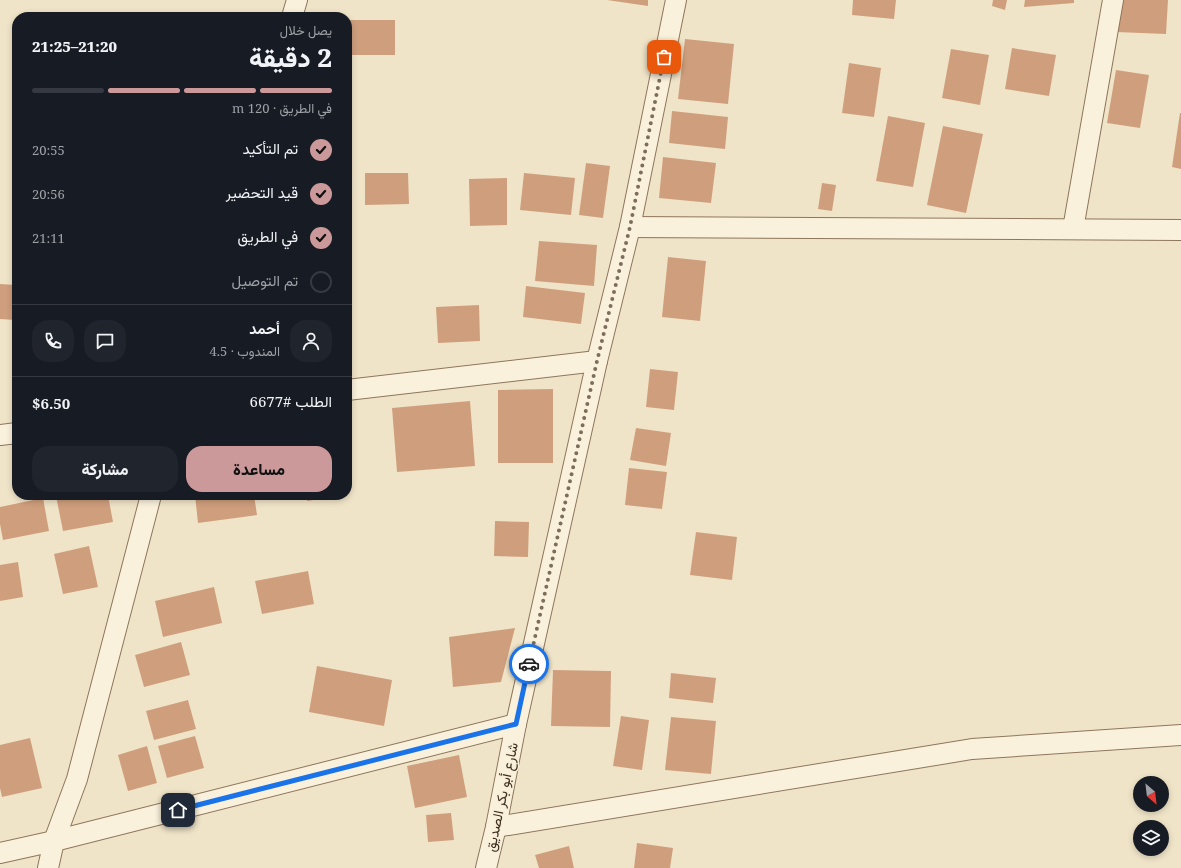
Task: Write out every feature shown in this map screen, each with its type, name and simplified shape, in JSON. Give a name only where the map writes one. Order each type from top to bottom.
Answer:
[{"type":"street","points":[[293,12],[297,0]]},
{"type":"street","name":"شارع أبو بكر الصديق","points":[[486,868],[496,827],[516,724],[597,361],[630,227],[676,0]]},
{"type":"street","points":[[1073,229],[1113,0]]},
{"type":"street","points":[[630,227],[1181,230]]},
{"type":"street","points":[[352,389],[597,361]]},
{"type":"street","points":[[0,435],[12,434]]},
{"type":"street","points":[[48,868],[54,840],[77,779],[150,500]]},
{"type":"street","points":[[0,853],[516,724]]},
{"type":"street","points":[[496,827],[972,749],[1181,735]]},
{"type":"building","points":[[607,0],[648,0],[648,6]]},
{"type":"building","points":[[853,0],[896,0],[894,19],[852,15]]},
{"type":"building","points":[[993,0],[1007,0],[1005,10],[992,6]]},
{"type":"building","points":[[1025,0],[1074,0],[1074,3],[1024,7]]},
{"type":"building","points":[[1118,0],[1168,0],[1166,34],[1116,32]]},
{"type":"building","points":[[352,20],[395,20],[395,55],[352,55]]},
{"type":"building","points":[[685,39],[734,44],[728,104],[678,99]]},
{"type":"building","points":[[1012,48],[1056,55],[1049,96],[1005,89]]},
{"type":"building","points":[[951,49],[989,55],[980,105],[942,98]]},
{"type":"building","points":[[849,63],[881,68],[874,117],[842,113]]},
{"type":"building","points":[[1116,70],[1149,75],[1140,128],[1107,123]]},
{"type":"building","points":[[672,111],[728,117],[725,149],[669,143]]},
{"type":"building","points":[[1181,113],[1181,169],[1172,167]]},
{"type":"building","points":[[888,116],[925,123],[913,187],[876,181]]},
{"type":"building","points":[[943,126],[983,134],[966,213],[927,205]]},
{"type":"building","points":[[663,157],[716,163],[711,203],[659,198]]},
{"type":"building","points":[[586,163],[610,166],[603,218],[579,215]]},
{"type":"building","points":[[365,173],[408,173],[409,204],[365,205]]},
{"type":"building","points":[[524,173],[575,178],[571,215],[520,210]]},
{"type":"building","points":[[507,178],[507,225],[470,226],[469,179]]},
{"type":"building","points":[[822,183],[836,185],[832,211],[818,209]]},
{"type":"building","points":[[539,241],[597,245],[594,286],[535,281]]},
{"type":"building","points":[[668,257],[706,261],[700,321],[662,317]]},
{"type":"building","points":[[0,284],[12,285],[12,320],[0,319]]},
{"type":"building","points":[[526,286],[585,293],[581,324],[523,317]]},
{"type":"building","points":[[479,305],[480,341],[438,343],[436,307]]},
{"type":"building","points":[[650,369],[678,372],[674,410],[646,407]]},
{"type":"building","points":[[553,389],[553,463],[498,463],[498,390]]},
{"type":"building","points":[[470,401],[475,466],[397,472],[392,408]]},
{"type":"building","points":[[636,428],[671,433],[666,466],[630,460]]},
{"type":"building","points":[[629,468],[667,472],[662,509],[625,505]]},
{"type":"building","points":[[33,500],[43,500],[49,531],[3,540],[0,524],[0,507]]},
{"type":"building","points":[[57,500],[109,500],[113,522],[63,531]]},
{"type":"building","points":[[196,500],[255,500],[257,515],[198,523]]},
{"type":"building","points":[[495,521],[529,522],[528,557],[494,556]]},
{"type":"building","points":[[696,532],[737,537],[732,580],[690,575]]},
{"type":"building","points":[[89,546],[98,587],[63,594],[54,554]]},
{"type":"building","points":[[18,562],[23,597],[0,601],[0,565]]},
{"type":"building","points":[[308,571],[314,604],[262,614],[255,581]]},
{"type":"building","points":[[214,587],[222,623],[163,637],[155,601]]},
{"type":"building","points":[[515,628],[501,682],[453,687],[449,637]]},
{"type":"building","points":[[181,642],[190,675],[144,687],[135,655]]},
{"type":"building","points":[[317,666],[392,680],[384,726],[309,712]]},
{"type":"building","points":[[553,670],[611,671],[610,727],[551,726]]},
{"type":"building","points":[[671,673],[716,678],[713,703],[669,698]]},
{"type":"building","points":[[188,700],[196,729],[154,740],[146,711]]},
{"type":"building","points":[[621,716],[649,720],[642,770],[613,766]]},
{"type":"building","points":[[671,717],[716,721],[711,774],[665,770]]},
{"type":"building","points":[[195,736],[204,768],[167,778],[158,746]]},
{"type":"building","points":[[30,738],[42,788],[2,797],[0,788],[0,745]]},
{"type":"building","points":[[147,746],[157,783],[128,791],[118,755]]},
{"type":"building","points":[[459,755],[467,797],[415,808],[407,766]]},
{"type":"building","points":[[451,813],[454,840],[428,842],[426,815]]},
{"type":"building","points":[[637,843],[673,848],[670,868],[634,868]]},
{"type":"building","points":[[569,846],[574,868],[539,868],[535,855]]},
{"type":"way so far","points":[[529,664],[597,361],[630,227],[664,57]]},
{"type":"route","points":[[178,810],[516,724],[529,664]]}]
